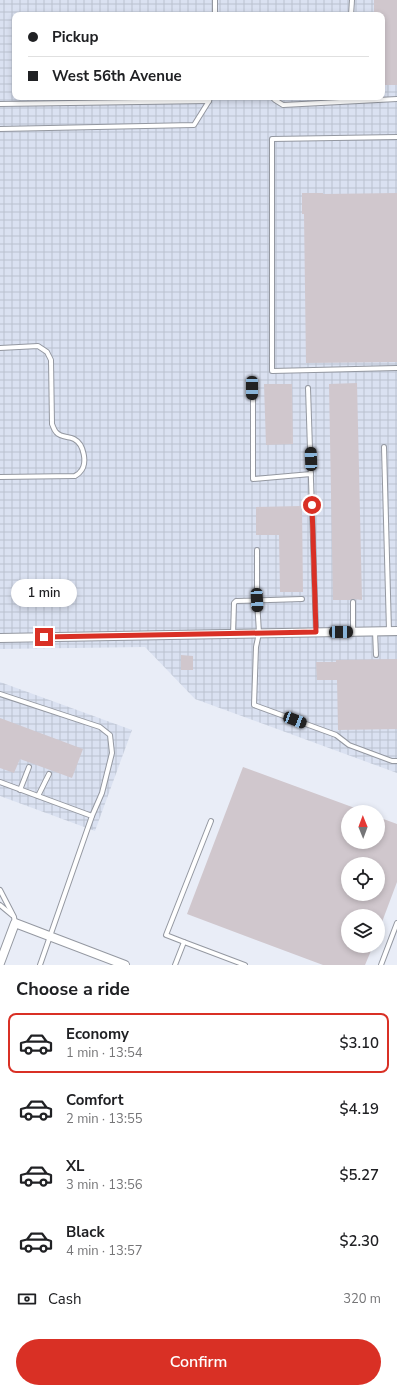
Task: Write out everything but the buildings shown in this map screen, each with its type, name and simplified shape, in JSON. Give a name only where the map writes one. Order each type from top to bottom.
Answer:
[{"type":"street","points":[[0,638],[393,631]]},
{"type":"street","points":[[0,963],[14,920],[50,936],[125,965]]},
{"type":"lane","points":[[214,0],[215,12]]},
{"type":"lane","points":[[351,12],[352,0]]},
{"type":"lane","points":[[0,104],[168,100]]},
{"type":"lane","points":[[0,129],[194,125],[209,100]]},
{"type":"lane","points":[[275,100],[283,104],[397,100]]},
{"type":"lane","points":[[397,137],[272,139],[272,371],[397,368]]},
{"type":"lane","points":[[0,348],[38,346],[47,352],[51,360],[52,424],[56,432],[62,437],[74,439],[80,445],[84,454],[84,465],[81,472],[75,476],[0,477]]},
{"type":"lane","points":[[252,388],[253,479],[311,474]]},
{"type":"lane","points":[[308,388],[316,632]]},
{"type":"lane","points":[[384,447],[393,631]]},
{"type":"lane","points":[[257,550],[257,600],[259,633],[256,647],[254,705],[336,735],[349,745],[392,761],[397,761]]},
{"type":"lane","points":[[233,634],[234,603],[236,601],[302,599]]},
{"type":"lane","points":[[353,602],[353,631]]},
{"type":"lane","points":[[374,631],[376,655]]},
{"type":"lane","points":[[0,694],[100,727],[110,734],[112,752],[102,793],[92,816],[40,965]]},
{"type":"lane","points":[[20,790],[29,767]]},
{"type":"lane","points":[[38,796],[48,774]]},
{"type":"lane","points":[[0,782],[92,816]]},
{"type":"lane","points":[[211,820],[166,935],[245,965]]},
{"type":"lane","points":[[0,890],[14,920]]},
{"type":"lane","points":[[0,905],[14,920]]},
{"type":"lane","points":[[381,965],[397,923]]},
{"type":"lane","points":[[175,965],[184,942]]},
{"type":"shaded area","points":[[0,0],[397,0],[397,773],[195,699],[145,647],[0,649]]},
{"type":"shaded area","points":[[0,682],[132,730],[95,831],[0,796]]},
{"type":"route","points":[[44,637],[316,632],[312,505]]}]
